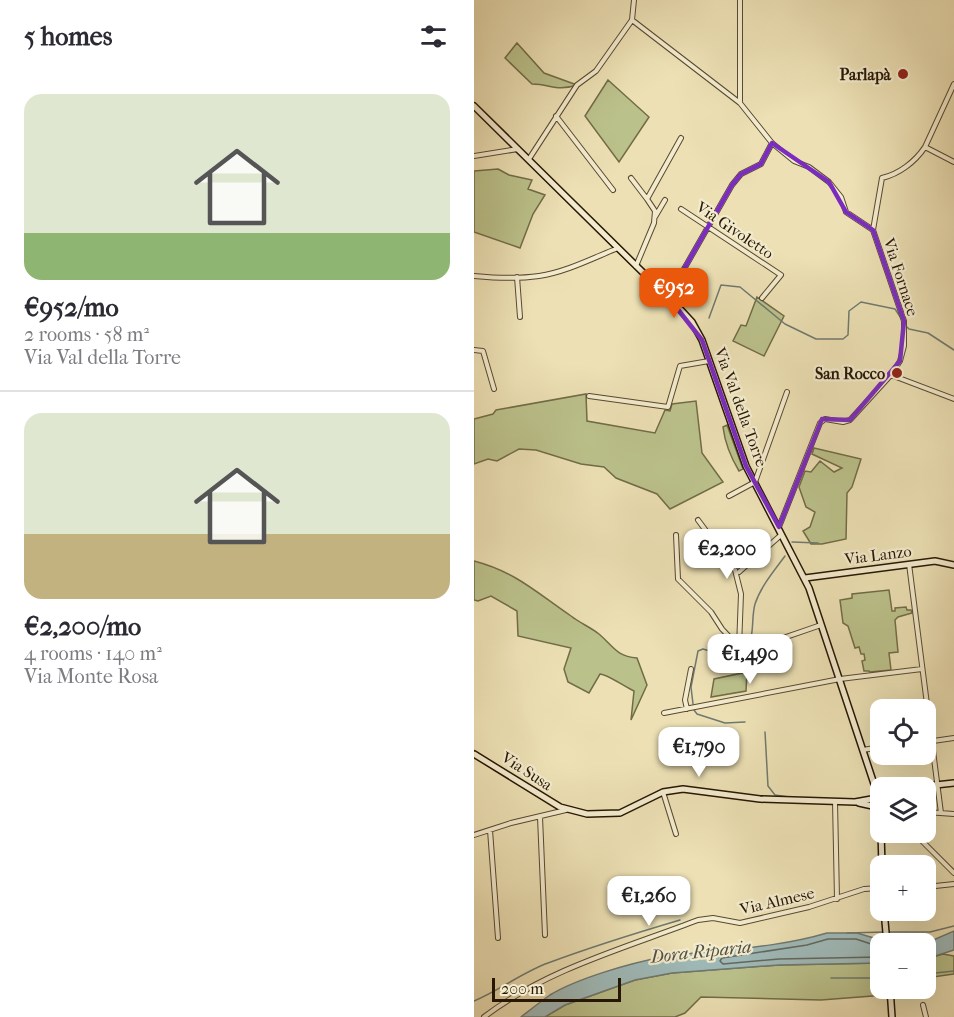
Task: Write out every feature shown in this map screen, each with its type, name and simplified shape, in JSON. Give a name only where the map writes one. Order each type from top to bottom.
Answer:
[{"type":"street","points":[[528,160],[576,85],[596,71],[632,20],[634,0]]},
{"type":"street","points":[[740,0],[740,103]]},
{"type":"street","points":[[632,20],[740,103],[772,143],[794,161],[809,167],[829,182],[841,197],[846,212],[873,230]]},
{"type":"street","name":"Via Fornace","points":[[779,527],[820,423],[825,419],[843,422],[849,420],[891,375],[900,361],[904,346],[904,321],[873,230],[882,178],[891,176],[918,159],[954,84]]},
{"type":"street","name":"Via Val della Torre","points":[[474,106],[668,297],[698,331],[735,436],[755,482],[805,578],[872,777]]},
{"type":"street","points":[[556,116],[613,190]]},
{"type":"street","points":[[647,199],[681,138]]},
{"type":"street","points":[[668,297],[741,174],[761,164],[772,143]]},
{"type":"street","points":[[925,147],[954,162]]},
{"type":"street","points":[[474,156],[518,149]]},
{"type":"street","points":[[631,178],[653,207],[655,218]]},
{"type":"street","points":[[636,266],[655,218],[665,200]]},
{"type":"street","name":"Via Givoletto","points":[[681,209],[781,275],[762,298]]},
{"type":"street","points":[[474,276],[495,278],[548,273],[618,248]]},
{"type":"street","points":[[517,277],[520,317]]},
{"type":"street","points":[[474,350],[483,351],[494,389]]},
{"type":"street","points":[[589,396],[668,407],[680,366],[709,361]]},
{"type":"street","points":[[891,375],[954,399]]},
{"type":"street","points":[[729,496],[755,482],[787,392]]},
{"type":"street","points":[[698,520],[735,570],[741,594],[739,647]]},
{"type":"street","points":[[739,572],[783,534]]},
{"type":"street","points":[[676,535],[678,579],[711,612],[739,647],[754,648],[822,625]]},
{"type":"street","points":[[736,538],[754,560]]},
{"type":"street","name":"Via Lanzo","points":[[805,578],[935,561],[954,565]]},
{"type":"street","points":[[909,564],[926,699]]},
{"type":"street","points":[[687,709],[685,699],[691,669]]},
{"type":"street","points":[[664,713],[840,679],[922,669]]},
{"type":"street","points":[[936,740],[954,738]]},
{"type":"street","points":[[863,750],[870,749]]},
{"type":"street","name":"Via Susa","points":[[474,754],[566,810]]},
{"type":"street","points":[[935,765],[941,813]]},
{"type":"street","points":[[938,785],[954,783]]},
{"type":"street","points":[[474,835],[566,810],[586,814],[614,814],[631,809],[663,792],[690,788],[752,799],[855,802],[870,807]]},
{"type":"street","points":[[663,792],[676,834]]},
{"type":"street","points":[[855,802],[870,796]]},
{"type":"street","points":[[835,801],[837,899]]},
{"type":"street","points":[[936,813],[954,814]]},
{"type":"street","points":[[540,817],[545,936]]},
{"type":"street","points":[[490,830],[498,938]]},
{"type":"street","points":[[923,843],[954,873]]},
{"type":"street","points":[[936,886],[954,884]]},
{"type":"street","name":"Via Almese","points":[[484,1017],[505,1001],[564,970],[698,920],[714,918],[740,923],[870,889]]},
{"type":"street","points":[[891,999],[892,1017]]},
{"type":"street","points":[[923,1005],[926,1017]]},
{"type":"highlighted area","points":[[772,143],[829,182],[846,212],[873,230],[904,321],[900,361],[850,420],[822,419],[779,527],[746,466],[702,340],[668,297],[732,185],[741,174],[761,164]]},
{"type":"green space","points":[[517,43],[544,73],[577,85],[559,88],[532,84],[505,58]]},
{"type":"green space","points":[[608,80],[649,117],[619,162],[585,116]]},
{"type":"green space","points":[[498,169],[509,175],[532,180],[528,189],[545,195],[533,214],[520,248],[474,232],[474,171]]},
{"type":"green space","points":[[757,297],[784,316],[764,356],[733,341],[741,325],[746,326]]},
{"type":"green space","points":[[586,394],[587,421],[655,433],[665,410],[670,411],[672,404],[696,401],[702,453],[723,482],[670,509],[657,494],[616,478],[604,467],[581,464],[536,450],[519,449],[497,461],[488,459],[474,464],[474,419],[493,414],[496,410]]},
{"type":"green space","points":[[727,425],[743,469],[739,471],[725,439],[723,427]]},
{"type":"green space","points":[[814,448],[861,459],[852,487],[847,493],[846,539],[811,544],[803,531],[810,527],[815,512],[806,507],[799,487],[805,471],[811,472],[820,461],[834,472],[842,468],[812,454]]},
{"type":"green space","points":[[474,561],[514,577],[596,632],[620,653],[637,658],[647,685],[631,720],[634,691],[600,674],[589,693],[568,682],[564,669],[571,648],[518,636],[517,611],[491,596],[478,601],[474,600]]},
{"type":"green space","points":[[889,590],[892,611],[895,611],[895,608],[906,607],[912,613],[895,620],[898,652],[889,653],[891,670],[864,671],[862,661],[865,660],[864,654],[861,654],[859,647],[855,648],[848,626],[843,623],[840,600],[852,598],[852,594]]},
{"type":"green space","points":[[747,672],[746,691],[711,697],[714,679]]},
{"type":"green space","points":[[943,954],[954,956],[954,974],[936,977],[936,956]]},
{"type":"green space","points":[[870,963],[870,996],[821,1000],[701,997],[685,1013],[675,1017],[545,1017],[565,1005],[635,980],[672,973],[779,965]]},
{"type":"water","points":[[954,931],[954,950],[936,956],[936,939]]},
{"type":"water","points":[[827,933],[857,933],[870,937],[870,963],[779,965],[672,973],[635,980],[565,1005],[545,1017],[521,1017],[550,995],[562,989],[621,967],[663,957],[766,946]]},
{"type":"waterway","points":[[709,318],[721,285],[740,287],[785,324],[816,339],[843,339],[848,335],[849,311],[861,302],[895,309],[901,318]]},
{"type":"waterway","points":[[907,327],[928,333],[954,350]]},
{"type":"waterway","points":[[792,542],[818,543]]},
{"type":"waterway","points":[[747,646],[751,637],[755,604],[768,579],[785,556]]},
{"type":"waterway","points":[[693,704],[691,687],[698,651],[703,649],[716,653],[737,650]]},
{"type":"waterway","points":[[694,710],[697,714],[725,723],[745,722]]},
{"type":"waterway","points":[[765,732],[768,786],[775,795],[789,797]]},
{"type":"waterway","points":[[474,1001],[548,963],[680,920]]},
{"type":"waterway","points":[[889,932],[930,932],[954,926]]},
{"type":"waterway","points":[[847,933],[885,932]]},
{"type":"waterway","points":[[936,973],[954,971]]},
{"type":"waterway","points":[[831,978],[870,978]]},
{"type":"place","name":"Parlapà","points":[[903,74]]},
{"type":"place","name":"San Rocco","points":[[897,373]]},
{"type":"water label","name":"Dora Riparia","points":[[701,952]]}]
